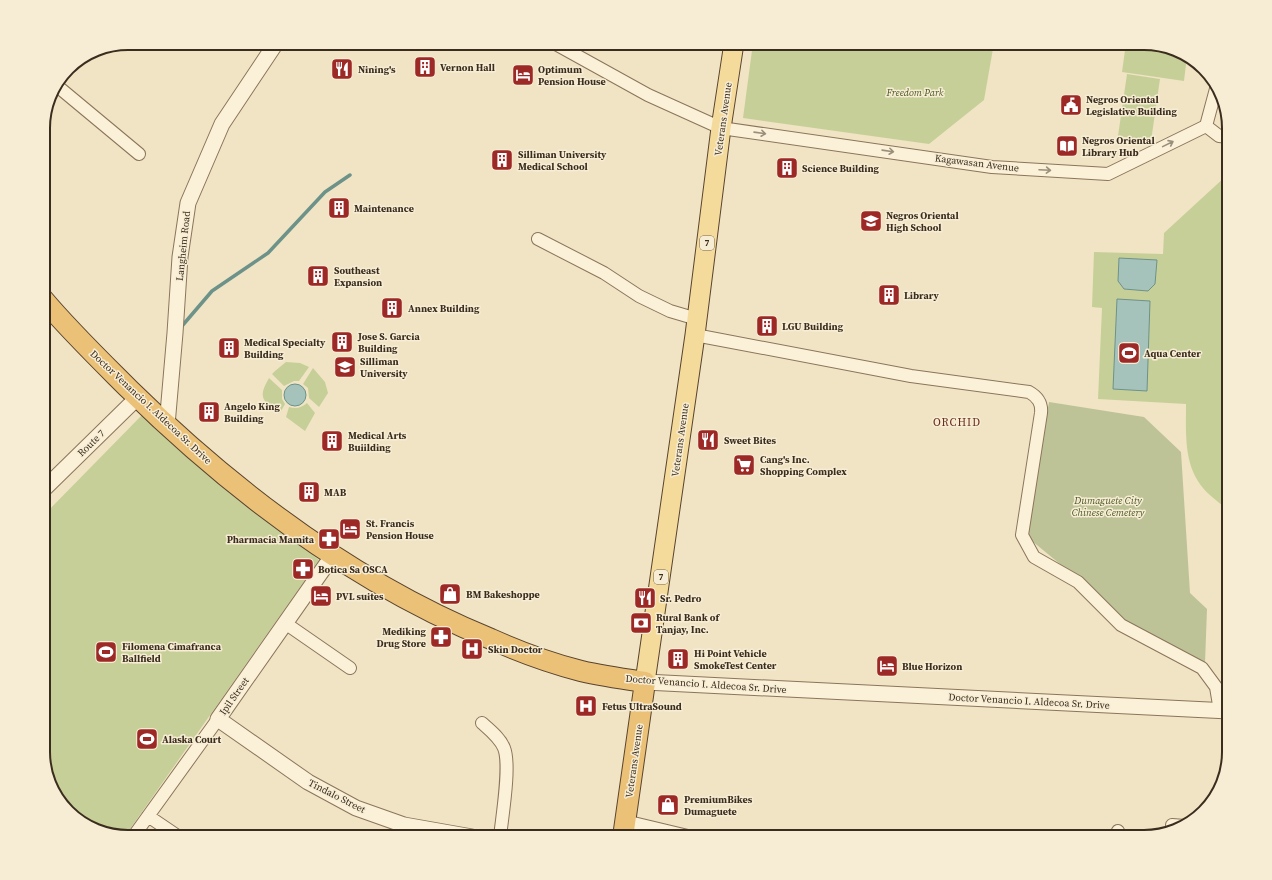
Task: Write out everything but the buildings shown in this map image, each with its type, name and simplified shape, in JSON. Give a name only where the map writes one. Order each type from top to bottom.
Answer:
[{"type":"highway","name":"Doctor Venancio I. Aldecoa Sr. Drive","points":[[50,307],[65,325],[167,425],[253,498],[299,533],[332,555],[404,598],[473,632],[512,648],[580,671],[606,677],[645,682]]},
{"type":"highway","name":"Veterans Avenue","points":[[624,829],[645,682]]},
{"type":"main road","name":"Veterans Avenue","points":[[645,682],[696,327],[721,128],[733,50]]},
{"type":"street","name":"Langheim Road","points":[[167,425],[176,333],[180,257],[188,204],[222,124],[271,50]]},
{"type":"street","name":"Kagawasan Avenue","points":[[567,50],[648,95],[721,128],[992,167],[1108,174],[1206,126]]},
{"type":"street","points":[[60,89],[139,154]]},
{"type":"street","points":[[1215,96],[1206,126],[1222,136]]},
{"type":"street","points":[[538,239],[604,273],[639,296],[670,311],[696,327],[911,376],[1029,392],[1034,395],[1041,402],[1041,413],[1022,535],[1034,557],[1078,582],[1121,625],[1202,668],[1216,687],[1222,703]]},
{"type":"street","name":"Route 7","points":[[50,483],[138,397]]},
{"type":"street","name":"Ipil Street","points":[[138,830],[218,719],[332,555]]},
{"type":"street","points":[[285,623],[350,668]]},
{"type":"street","name":"Doctor Venancio I. Aldecoa Sr. Drive","points":[[645,682],[1222,711]]},
{"type":"street","name":"Tindalo Street","points":[[218,719],[308,782],[356,808],[404,825],[432,830]]},
{"type":"street","points":[[482,723],[496,736],[504,748],[507,765],[501,830]]},
{"type":"street","points":[[148,816],[169,830]]},
{"type":"green space","name":"Freedom Park","points":[[752,50],[993,50],[984,100],[929,144],[743,118]]},
{"type":"green space","points":[[1125,50],[1159,51],[1186,63],[1184,81],[1122,72]]},
{"type":"green space","points":[[1127,74],[1160,79],[1151,141],[1118,136]]},
{"type":"green space","points":[[1222,180],[1222,505],[1202,487],[1195,476],[1191,465],[1187,442],[1186,404],[1098,399],[1102,308],[1092,307],[1094,252],[1163,254],[1164,233]]},
{"type":"green space","points":[[286,362],[300,363],[309,367],[299,381],[294,381],[284,386],[272,374]]},
{"type":"green space","points":[[313,368],[325,382],[328,393],[319,407],[309,398],[308,388],[303,384]]},
{"type":"green space","points":[[269,378],[282,390],[282,399],[285,404],[280,413],[269,405],[264,399],[263,391]]},
{"type":"green space","name":"Dumaguete City Chinese Cemetery","points":[[1049,402],[1144,417],[1181,452],[1190,593],[1207,609],[1205,663],[1118,618],[1094,592],[1026,536]]},
{"type":"green space","points":[[307,403],[315,413],[305,431],[286,417],[289,407],[298,408]]},
{"type":"green space","points":[[142,415],[186,455],[319,560],[129,830],[98,824],[77,811],[60,791],[51,767],[50,509]]},
{"type":"water","points":[[1119,258],[1157,260],[1155,284],[1148,291],[1124,289],[1118,281]]},
{"type":"water","points":[[1117,299],[1150,301],[1147,391],[1113,389]]},
{"type":"water","points":[[295,384],[303,387],[306,395],[303,403],[295,406],[287,403],[284,395],[287,387]]},
{"type":"waterway","points":[[182,326],[212,291],[268,253],[325,192],[350,175]]},
{"type":"place","name":"Vernon Hall","points":[[425,67]]},
{"type":"place","name":"Nining's","points":[[342,69]]},
{"type":"place","name":"Optimum Pension House","points":[[523,75]]},
{"type":"place","name":"Negros Oriental Legislative Building","points":[[1071,105]]},
{"type":"place","name":"Negros Oriental Library Hub","points":[[1067,146]]},
{"type":"place","name":"Silliman University Medical School","points":[[502,160]]},
{"type":"place","name":"Science Building","points":[[787,168]]},
{"type":"place","name":"Maintenance","points":[[339,208]]},
{"type":"place","name":"Negros Oriental High School","points":[[871,221]]},
{"type":"place","name":"Southeast Expansion","points":[[318,276]]},
{"type":"place","name":"Library","points":[[889,295]]},
{"type":"place","name":"Annex Building","points":[[392,308]]},
{"type":"place","name":"LGU Building","points":[[767,326]]},
{"type":"place","name":"Jose S. Garcia Building","points":[[342,342]]},
{"type":"place","name":"Medical Specialty Building","points":[[229,348]]},
{"type":"place","name":"Aqua Center","points":[[1129,353]]},
{"type":"place","name":"Silliman University","points":[[345,367]]},
{"type":"place","name":"Angelo King Building","points":[[209,412]]},
{"type":"place","name":"Sweet Bites","points":[[708,440]]},
{"type":"place","name":"Medical Arts Buiilding","points":[[332,441]]},
{"type":"place","name":"Cang's Inc. Shopping Complex","points":[[744,465]]},
{"type":"place","name":"MAB","points":[[309,492]]},
{"type":"place","name":"St. Francis Pension House","points":[[350,529]]},
{"type":"place","name":"Pharmacia Mamita","points":[[329,539]]},
{"type":"place","name":"Botica Sa OSCA","points":[[303,569]]},
{"type":"place","name":"BM Bakeshoppe","points":[[450,594]]},
{"type":"place","name":"PVL suites","points":[[321,596]]},
{"type":"place","name":"Sr. Pedro","points":[[645,598]]},
{"type":"place","name":"Rural Bank of Tanjay, Inc.","points":[[641,623]]},
{"type":"place","name":"Mediking Drug Store","points":[[441,637]]},
{"type":"place","name":"Skin Doctor","points":[[472,649]]},
{"type":"place","name":"Filomena Cimafranca Ballfield","points":[[106,652]]},
{"type":"place","name":"Hi Point Vehicle SmokeTest Center","points":[[678,659]]},
{"type":"place","name":"Blue Horizon","points":[[887,666]]},
{"type":"place","name":"Fetus UltraSound","points":[[586,706]]},
{"type":"place","name":"Alaska Court","points":[[147,739]]},
{"type":"place","name":"PremiumBikes Dumaguete","points":[[668,805]]},
{"type":"district","name":"ORCHID","points":[[957,422]]}]
